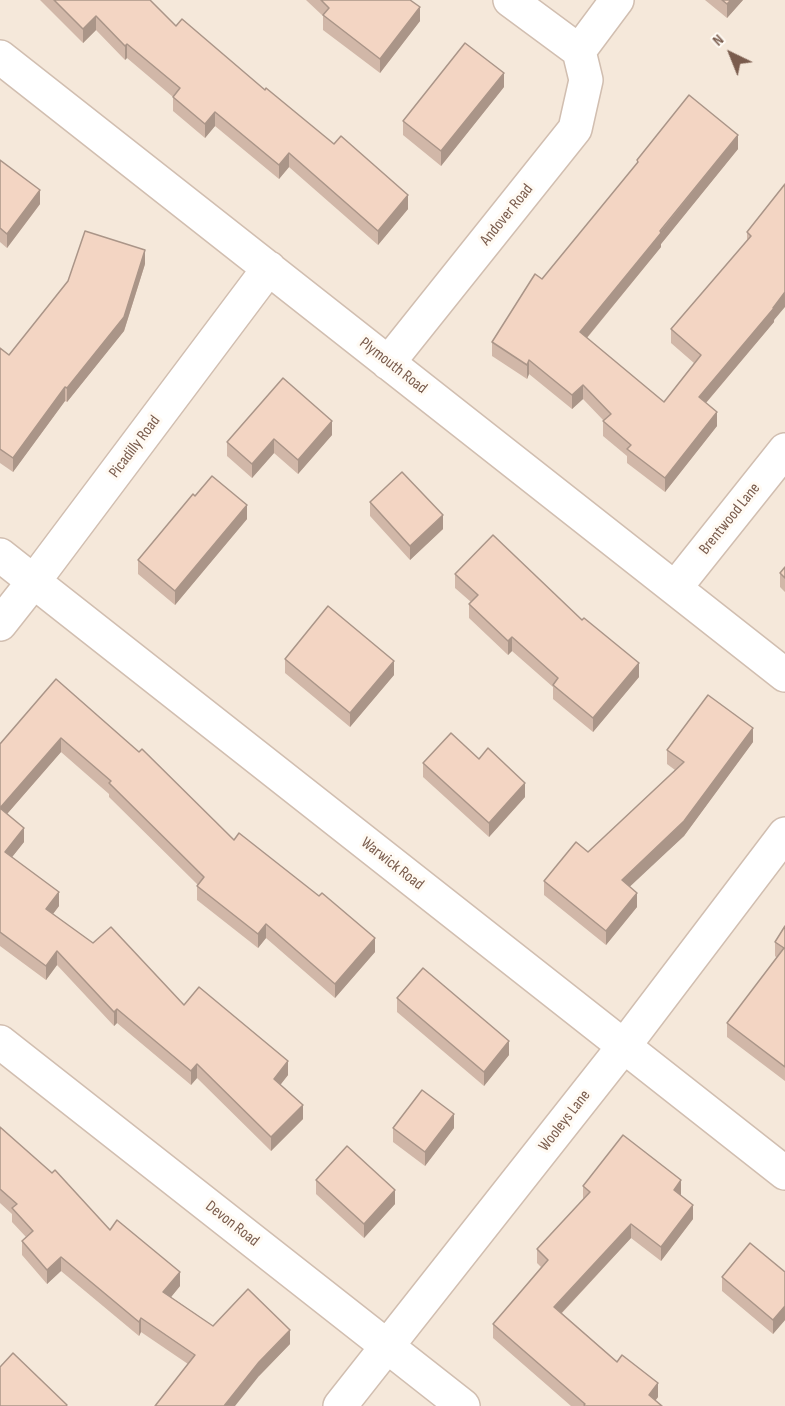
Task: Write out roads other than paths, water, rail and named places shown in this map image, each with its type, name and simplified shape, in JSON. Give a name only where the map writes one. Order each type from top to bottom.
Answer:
[{"type":"street","points":[[510,0],[579,51],[617,0]]},
{"type":"street","name":"Andover Road","points":[[388,363],[575,129],[586,80],[579,51]]},
{"type":"street","name":"Plymouth Road","points":[[0,57],[785,675]]},
{"type":"street","name":"Picadilly Road","points":[[0,624],[268,268]]},
{"type":"street","name":"Brentwood Lane","points":[[675,588],[785,450]]},
{"type":"street","name":"Warwick Road","points":[[0,555],[785,1173]]},
{"type":"street","name":"Wooleys Lane","points":[[340,1406],[624,1046],[785,834]]},
{"type":"street","name":"Devon Road","points":[[0,1042],[463,1406]]}]
